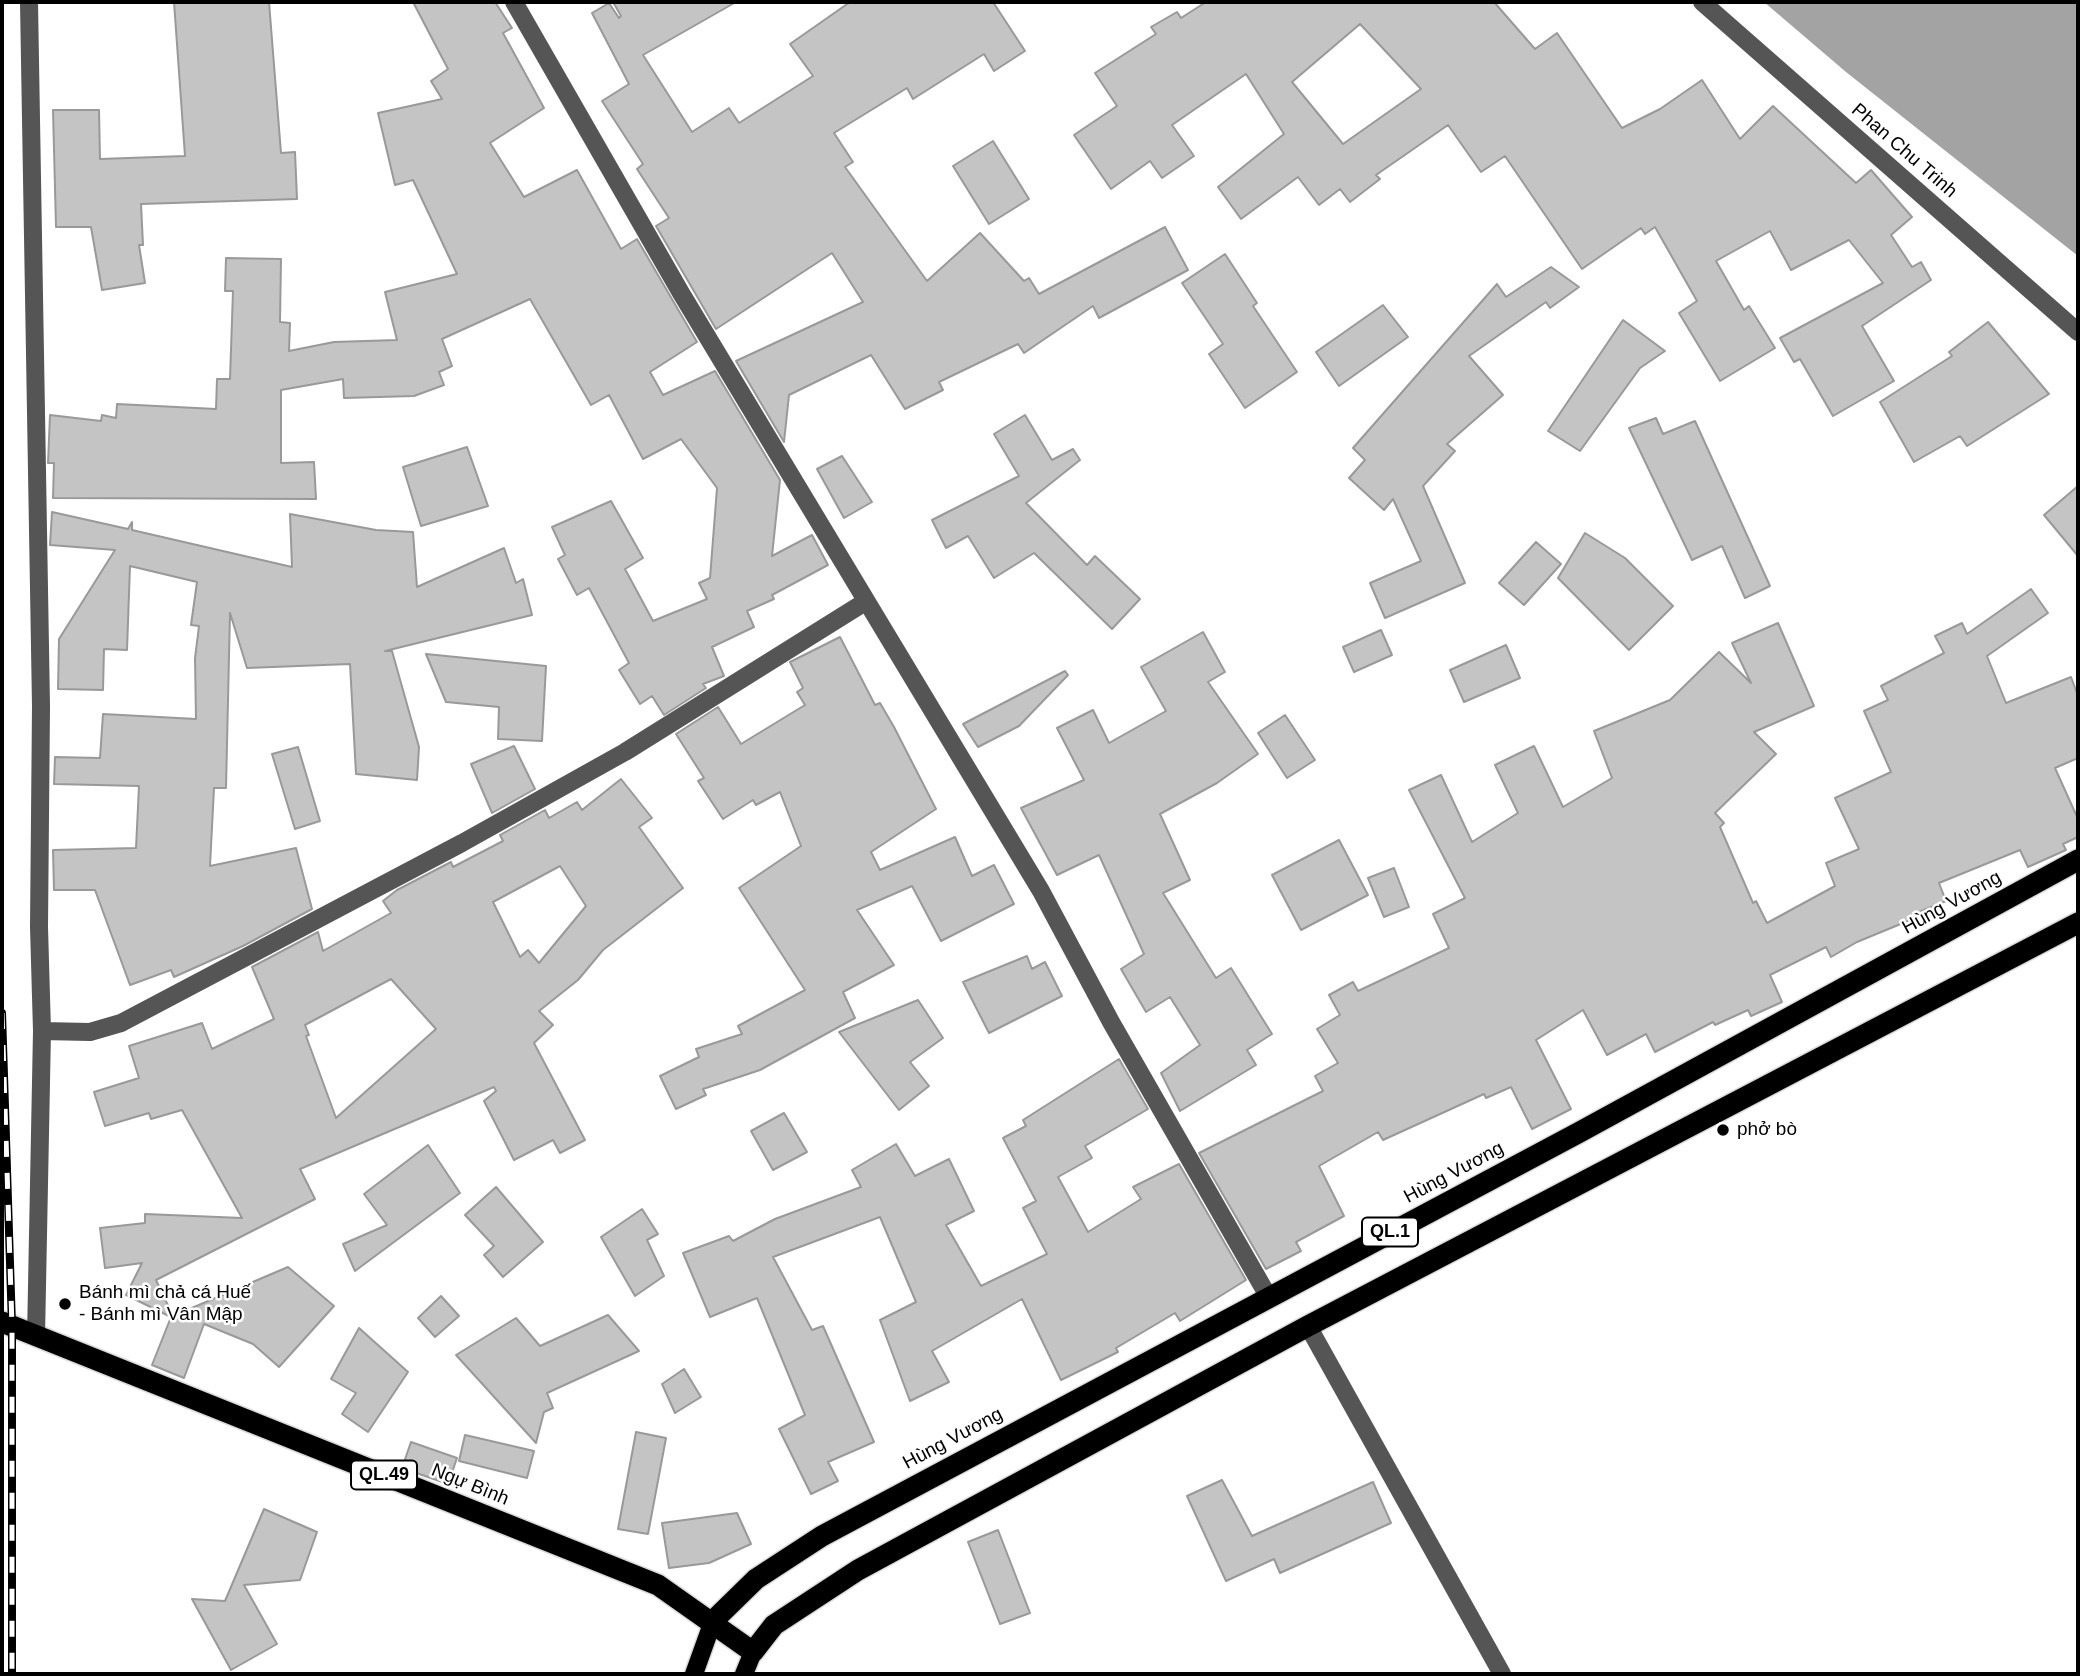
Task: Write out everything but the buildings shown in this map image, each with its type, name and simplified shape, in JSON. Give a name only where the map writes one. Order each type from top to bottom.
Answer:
[{"type":"highway","name":"Hùng Vương","points":[[713,1621],[757,1579],[821,1536],[1578,1133],[2078,860]]},
{"type":"highway","name":"QL.1","points":[[753,1652],[774,1625],[858,1570],[1308,1326],[2078,923]]},
{"type":"highway","name":"Ngự Bình","points":[[2,1322],[659,1585],[753,1652]]},
{"type":"main road","name":"QL.1","points":[[694,1674],[713,1621]]},
{"type":"main road","name":"QL.1","points":[[744,1674],[753,1652]]},
{"type":"street","points":[[29,2],[40,679],[39,927],[42,1031],[37,1337]]},
{"type":"street","points":[[514,2],[667,270],[1041,891],[1111,1022],[1268,1296]]},
{"type":"street","name":"Phan Chu Trinh","points":[[1702,2],[2078,332]]},
{"type":"street","points":[[42,1031],[90,1032],[121,1023],[461,843],[625,752],[865,602]]},
{"type":"street","points":[[1308,1326],[1502,1674]]},
{"type":"shaded area","points":[[1764,2],[2078,2],[2078,256],[1846,72]]},
{"type":"railway","points":[[2,1013],[12,1326],[12,1674]]},
{"type":"place","name":"phở bò","points":[[1723,1130]]},
{"type":"place","name":"Bánh mì chả cá Huế - Bánh mì Vân Mập","points":[[65,1304]]}]
